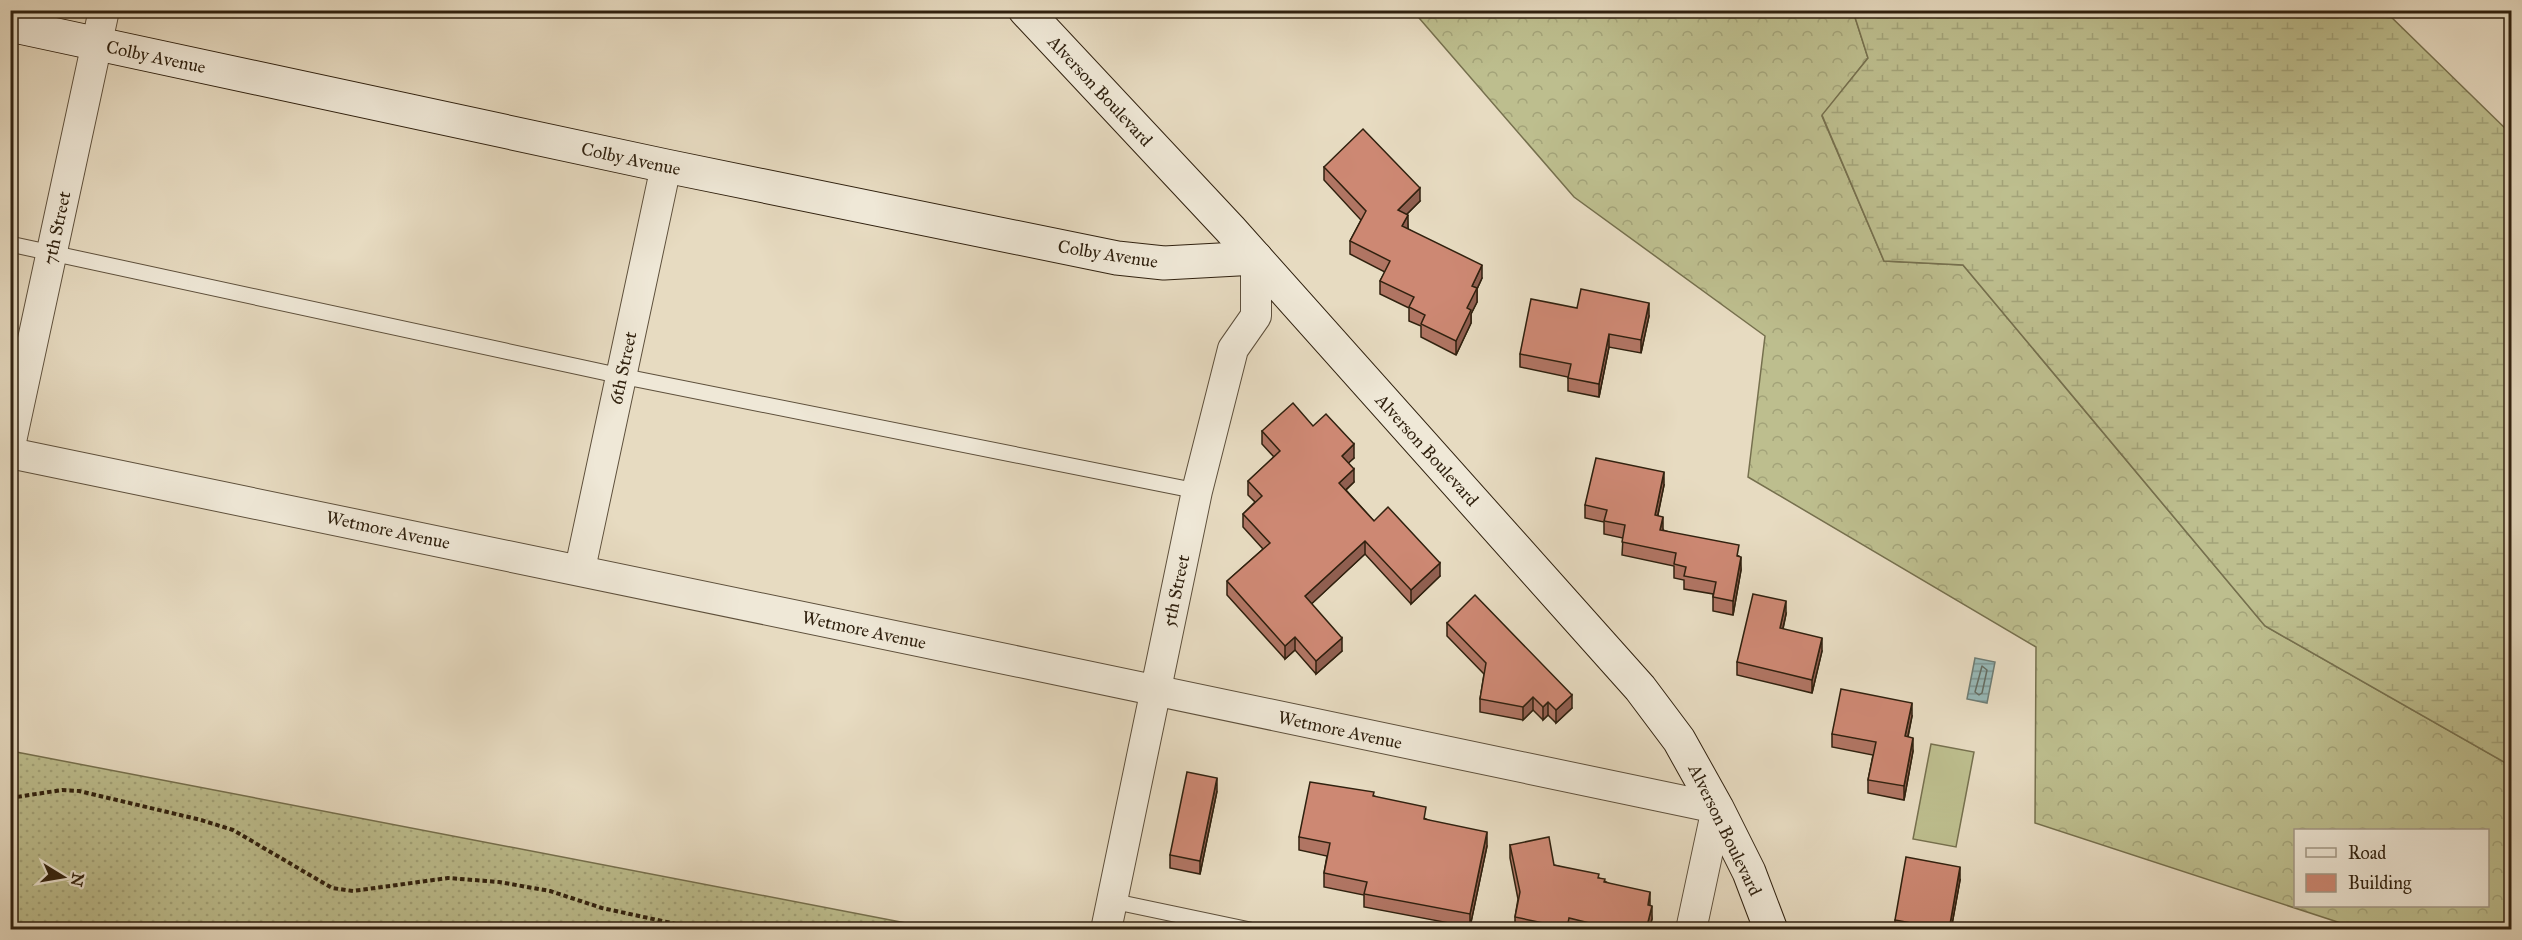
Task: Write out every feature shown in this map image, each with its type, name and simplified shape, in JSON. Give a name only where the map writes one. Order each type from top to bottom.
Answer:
[{"type":"main road","name":"Alverson Boulevard","points":[[1025,10],[1256,258],[1640,688],[1679,740],[1717,808],[1749,872],[1771,930]]},
{"type":"main road","name":"Colby Avenue","points":[[10,26],[666,166],[1117,258],[1164,263],[1256,258]]},
{"type":"street","name":"7th Street","points":[[10,446],[104,10]]},
{"type":"street","name":"6th Street","points":[[580,569],[666,166]]},
{"type":"street","name":"5th Street","points":[[1109,915],[1197,491],[1233,350],[1256,316],[1256,258]]},
{"type":"street","name":"Wetmore Avenue","points":[[10,453],[580,569],[1155,692],[1717,808]]},
{"type":"street","points":[[1691,930],[1717,808]]},
{"type":"lane","points":[[10,244],[621,376],[1197,491]]},
{"type":"lane","points":[[1109,915],[1250,930]]},
{"type":"path","points":[[10,798],[62,790],[79,791],[201,820],[233,830],[332,888],[353,891],[448,878],[500,882],[550,891],[602,908],[704,930]]},
{"type":"green space","points":[[1413,11],[1853,11],[1868,58],[1822,116],[1884,261],[1963,265],[2265,626],[2511,766],[2511,929],[2359,929],[2035,823],[2036,647],[1748,477],[1765,336],[1574,197]]},
{"type":"green space","points":[[1853,11],[2385,11],[2511,134],[2511,766],[2265,626],[1963,265],[1884,261],[1822,115],[1868,58]]},
{"type":"green space","points":[[1931,744],[1974,752],[1956,847],[1913,839]]},
{"type":"green space","points":[[11,751],[937,929],[11,929]]},
{"type":"water","points":[[1975,658],[1995,662],[1987,703],[1967,699]]},
{"type":"building","points":[[1363,129],[1420,188],[1398,210],[1408,215],[1402,226],[1482,265],[1472,286],[1477,288],[1467,308],[1471,310],[1456,341],[1421,324],[1425,315],[1409,307],[1414,297],[1380,281],[1390,261],[1350,241],[1366,211],[1324,167]]},
{"type":"building","points":[[1581,289],[1649,303],[1641,340],[1609,334],[1599,384],[1568,378],[1571,364],[1520,354],[1531,299],[1577,308]]},
{"type":"building","points":[[1293,403],[1313,426],[1326,414],[1354,444],[1342,456],[1354,469],[1339,483],[1374,521],[1388,507],[1440,563],[1411,590],[1365,541],[1305,596],[1342,638],[1316,661],[1295,637],[1285,646],[1227,581],[1270,543],[1243,514],[1262,496],[1248,481],[1280,451],[1262,431]]},
{"type":"building","points":[[1596,458],[1664,472],[1655,515],[1663,517],[1660,530],[1739,545],[1737,556],[1741,557],[1733,601],[1713,597],[1716,582],[1684,576],[1686,567],[1674,564],[1676,553],[1622,542],[1625,525],[1604,521],[1607,510],[1585,505]]},
{"type":"building","points":[[1753,594],[1786,601],[1780,628],[1822,638],[1812,680],[1737,662]]},
{"type":"building","points":[[1475,595],[1572,695],[1556,710],[1548,702],[1543,707],[1533,697],[1523,707],[1480,699],[1486,663],[1447,623]]},
{"type":"building","points":[[1841,689],[1912,703],[1905,736],[1913,738],[1904,786],[1868,780],[1876,742],[1832,734]]},
{"type":"building","points":[[1187,772],[1217,778],[1200,861],[1170,855]]},
{"type":"building","points":[[1310,782],[1374,792],[1373,796],[1426,807],[1424,819],[1487,832],[1470,914],[1364,894],[1367,882],[1324,873],[1330,843],[1299,837]]},
{"type":"building","points":[[1549,837],[1554,865],[1599,874],[1598,878],[1605,879],[1604,882],[1650,892],[1648,905],[1652,906],[1646,930],[1614,930],[1569,918],[1567,928],[1515,917],[1520,892],[1510,845]]},
{"type":"building","points":[[1906,857],[1960,867],[1949,930],[1895,920]]}]
